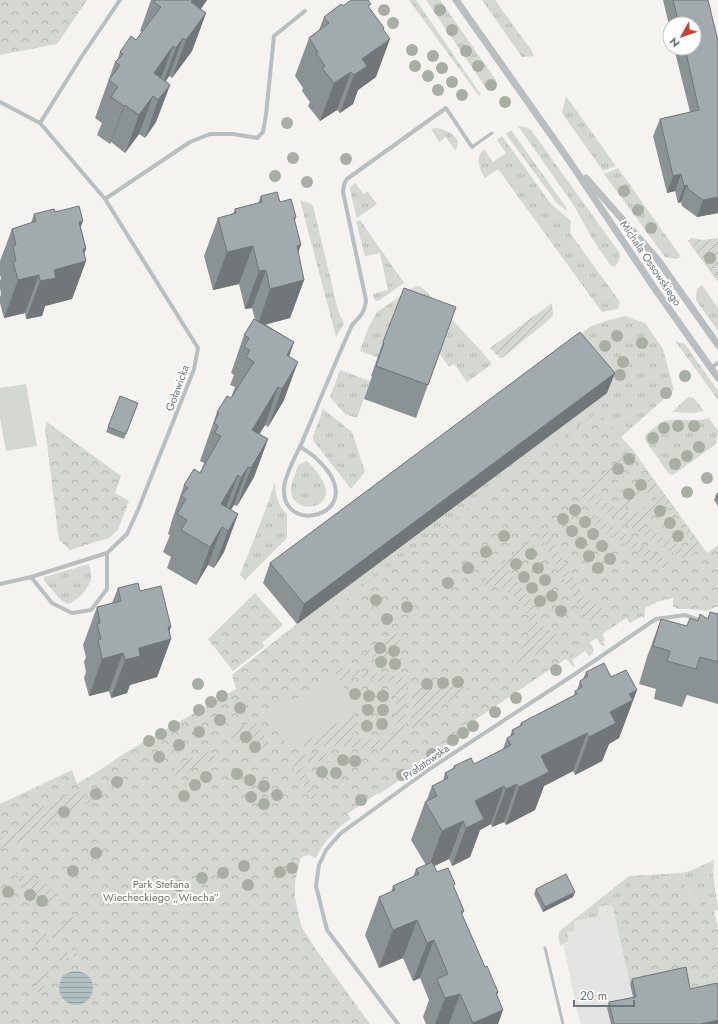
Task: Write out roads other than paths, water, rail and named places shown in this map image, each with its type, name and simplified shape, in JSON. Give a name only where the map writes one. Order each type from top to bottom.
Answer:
[{"type":"street","points":[[40,123],[80,59],[120,0]]},
{"type":"street","name":"Michała Ossowskiego","points":[[456,0],[568,159],[655,289],[718,378]]},
{"type":"street","points":[[105,199],[190,142],[210,134],[233,134],[257,138],[260,136],[263,132],[266,115],[274,36],[305,12]]},
{"type":"street","name":"Goławicka","points":[[0,102],[40,123],[105,199],[198,348],[194,370],[127,534],[107,553],[31,577],[0,584]]},
{"type":"street","points":[[300,447],[314,455],[321,462],[332,476],[336,488],[335,500],[332,506],[321,513],[310,516],[300,515],[289,506],[284,495],[284,487],[300,447],[352,325],[366,308],[366,300],[343,192],[344,184],[347,179],[446,108],[472,147]]},
{"type":"street","name":"Michała Ossowskiego","points":[[568,159],[658,260],[718,344]]},
{"type":"street","points":[[711,368],[718,363]]},
{"type":"street","points":[[31,577],[52,603],[72,613],[91,610],[107,589],[107,553]]},
{"type":"street","name":"Prałatowska","points":[[398,1024],[327,930],[316,886],[319,865],[326,850],[341,833],[431,768],[656,619],[685,615],[705,621]]},
{"type":"lane","points":[[472,147],[492,133]]},
{"type":"lane","points":[[545,948],[563,1024]]},
{"type":"park label","name":"Park Stefana Wiecheckiego „Wiecha”","points":[[161,890]]}]
